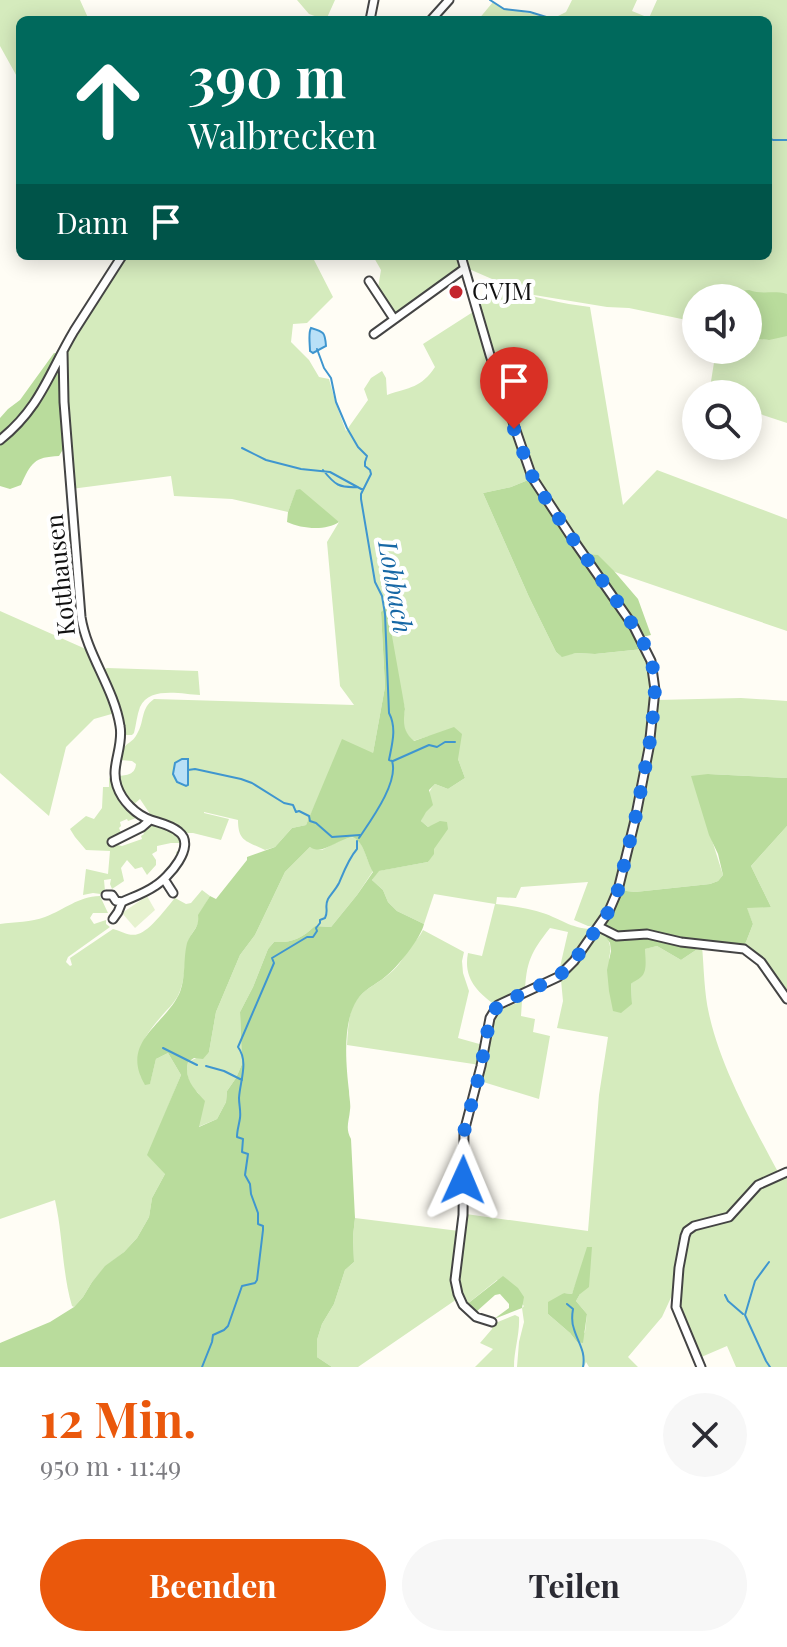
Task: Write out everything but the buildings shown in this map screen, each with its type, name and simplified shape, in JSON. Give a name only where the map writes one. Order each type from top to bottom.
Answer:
[{"type":"street","points":[[435,16],[449,0]]},
{"type":"street","points":[[0,440],[33,407],[120,260]]},
{"type":"street","points":[[462,260],[496,374],[532,477],[634,627],[654,671],[655,699],[635,820],[618,890],[609,911],[574,961],[558,977],[498,1005],[490,1018],[464,1132],[463,1215],[455,1280],[458,1294],[467,1309],[481,1320],[492,1322]]},
{"type":"street","points":[[374,334],[464,269]]},
{"type":"street","points":[[369,281],[394,319]]},
{"type":"street","name":"Kotthausen","points":[[63,352],[63,389],[82,627],[120,724],[121,746],[115,766],[117,786],[128,804],[141,816],[176,830],[184,839],[182,855],[164,879]]},
{"type":"street","points":[[112,842],[150,820]]},
{"type":"street","points":[[106,895],[112,895],[116,901],[122,902],[151,889],[164,879],[173,893]]},
{"type":"street","points":[[113,919],[122,902]]},
{"type":"street","points":[[599,927],[617,936],[647,934],[681,942],[744,949],[761,962],[787,999]]},
{"type":"street","points":[[701,1367],[676,1307],[679,1268],[687,1231],[694,1226],[727,1218],[755,1188],[787,1172]]},
{"type":"green space","points":[[0,0],[80,0],[87,16],[16,16],[16,75],[0,46]]},
{"type":"green space","points":[[297,0],[335,0],[328,16],[309,14]]},
{"type":"green space","points":[[572,0],[637,0],[632,11],[644,16],[558,16],[566,12]]},
{"type":"green space","points":[[657,0],[787,0],[787,423],[762,415],[762,380],[711,380],[714,364],[762,364],[762,339],[769,340],[762,326],[762,284],[682,284],[682,319],[629,308],[534,295],[469,269],[394,319],[378,288],[381,270],[375,260],[772,260],[772,16],[650,16]]},
{"type":"green space","points":[[493,2],[503,8],[544,16],[481,16]]},
{"type":"green space","points":[[121,260],[314,260],[333,297],[307,323],[293,324],[291,342],[309,360],[319,377],[329,379],[346,431],[368,400],[364,389],[371,378],[382,371],[386,378],[387,395],[420,383],[435,367],[423,344],[476,310],[475,299],[499,286],[544,299],[590,307],[623,505],[657,470],[787,519],[787,631],[615,572],[582,554],[533,478],[483,493],[529,597],[556,652],[561,656],[643,649],[650,665],[656,700],[741,698],[787,701],[787,778],[708,774],[705,818],[723,875],[718,881],[635,892],[617,890],[599,927],[574,920],[588,882],[521,887],[516,898],[497,897],[496,904],[534,910],[574,926],[594,929],[567,968],[560,967],[568,932],[550,928],[531,958],[525,993],[495,1005],[488,1000],[473,984],[467,962],[468,953],[482,956],[495,904],[434,894],[424,924],[397,911],[372,880],[378,871],[428,862],[434,849],[435,825],[428,827],[421,821],[430,792],[435,784],[448,789],[465,778],[458,759],[429,736],[413,741],[405,730],[405,709],[381,612],[385,687],[373,753],[318,798],[306,825],[292,828],[275,847],[265,850],[242,837],[238,820],[204,812],[229,819],[221,840],[182,833],[148,816],[150,814],[140,799],[133,805],[123,792],[118,776],[132,772],[136,764],[120,760],[123,749],[134,738],[147,707],[154,699],[354,705],[340,686],[327,542],[339,522],[296,491],[288,512],[232,499],[174,496],[171,476],[71,489],[65,363],[74,336]],"holes":[[[185,759],[186,786],[177,782],[173,774],[175,763]]]},
{"type":"green space","points":[[762,292],[787,294],[787,336],[762,339]]},
{"type":"green space","points":[[54,353],[60,354],[65,446],[59,456],[34,463],[21,485],[10,489],[0,486],[0,418],[20,400]]},
{"type":"green space","points":[[533,478],[582,554],[598,555],[638,599],[651,635],[638,638],[643,649],[576,653],[562,657],[556,652],[483,493]]},
{"type":"green space","points":[[300,489],[339,522],[314,528],[287,522],[296,490]]},
{"type":"green space","points":[[387,608],[406,730],[414,741],[454,727],[462,734],[458,759],[465,778],[448,789],[435,784],[429,790],[433,805],[421,821],[428,827],[440,821],[447,822],[448,829],[428,862],[379,871],[372,880],[397,911],[424,924],[414,945],[396,967],[360,996],[349,1020],[346,1057],[355,1218],[354,1262],[345,1270],[334,1304],[317,1340],[317,1357],[332,1367],[0,1367],[0,1343],[50,1322],[74,1307],[105,1266],[137,1238],[149,1217],[152,1198],[165,1174],[147,1155],[181,1075],[168,1053],[156,1059],[150,1084],[145,1085],[138,1070],[141,1045],[180,992],[187,943],[196,927],[198,915],[210,896],[216,899],[247,857],[275,847],[292,828],[306,825],[342,739],[373,753],[385,687],[381,612]],"holes":[[[347,838],[357,840],[373,872],[331,927],[315,926],[296,939],[274,942],[268,949],[240,1012],[242,1064],[227,1091],[226,1102],[217,1119],[199,1127],[205,1101],[189,1079],[188,1062],[194,1058],[203,1059],[209,1052],[216,1012],[240,955],[255,935],[285,872],[310,847],[320,850]]]},
{"type":"green space","points":[[0,611],[88,650],[115,713],[94,719],[66,747],[49,816],[0,773]]},
{"type":"green space","points":[[103,670],[198,671],[200,695],[167,693],[151,696],[140,707],[134,733],[125,735],[121,714]]},
{"type":"green space","points":[[113,772],[130,811],[133,810],[139,817],[120,822],[122,835],[109,843],[122,846],[142,839],[142,830],[154,822],[177,832],[183,844],[181,850],[179,843],[157,846],[157,851],[152,854],[156,865],[147,875],[142,867],[135,869],[127,860],[121,868],[124,881],[112,889],[111,879],[104,880],[108,895],[83,895],[86,869],[108,874],[110,851],[86,850],[70,829],[86,816],[94,819],[102,808],[103,787],[109,787]]},
{"type":"green space","points":[[691,776],[787,778],[787,826],[751,866],[771,907],[747,908],[753,924],[741,948],[702,946],[681,960],[657,946],[645,949],[645,971],[631,984],[632,1004],[621,1013],[613,1011],[607,970],[610,943],[604,930],[599,927],[618,890],[635,892],[710,884],[723,875]]},
{"type":"green space","points":[[787,826],[787,1001],[758,961],[740,950],[753,924],[746,907],[771,907],[751,866]]},
{"type":"green space","points":[[354,837],[361,843],[373,871],[331,927],[315,926],[296,939],[274,942],[268,949],[240,1012],[242,1064],[227,1091],[226,1102],[217,1119],[198,1127],[201,1101],[188,1079],[188,1062],[209,1052],[216,1012],[240,955],[255,935],[285,872],[310,847],[322,850]]},
{"type":"green space","points":[[202,890],[210,896],[188,942],[180,991],[148,1034],[141,1049],[141,1077],[150,1083],[156,1059],[168,1053],[181,1075],[158,1131],[165,1174],[152,1198],[149,1217],[137,1238],[105,1267],[74,1307],[66,1280],[55,1200],[0,1219],[0,924],[40,919],[78,901],[100,896],[108,913],[93,913],[90,918],[94,924],[106,920],[110,927],[68,957],[66,962],[70,966],[70,958],[113,929],[132,935],[143,932],[175,898],[186,904],[191,903]]},
{"type":"green space","points":[[147,896],[155,910],[135,928],[122,913]]},
{"type":"green space","points":[[423,930],[464,952],[463,973],[469,991],[458,1038],[483,1045],[480,1065],[347,1045],[355,1002],[396,968]]},
{"type":"green space","points":[[597,931],[605,935],[610,946],[609,958],[632,1004],[631,984],[644,949],[657,946],[681,960],[702,946],[706,997],[721,1055],[778,1172],[762,1181],[724,1216],[691,1224],[674,1291],[662,1317],[628,1357],[638,1367],[589,1367],[586,1362],[584,1367],[517,1367],[524,1306],[497,1280],[466,1305],[459,1288],[457,1278],[466,1214],[588,1231],[599,1095],[608,1037],[557,1028],[563,1001],[561,980],[585,952]],"holes":[[[580,1272],[580,1294],[576,1301],[587,1314],[585,1332],[577,1342],[548,1314],[564,1293],[572,1294]]]},
{"type":"green space","points":[[522,1001],[521,1016],[535,1019],[533,1032],[550,1036],[539,1099],[480,1081],[494,1016]]},
{"type":"green space","points":[[787,1173],[787,1367],[736,1367],[727,1346],[699,1358],[679,1311],[683,1249],[691,1230],[719,1223],[759,1187]]},
{"type":"green space","points":[[355,1218],[459,1231],[457,1299],[358,1367],[332,1367],[317,1357],[317,1340],[334,1304],[345,1270],[354,1262]]},
{"type":"green space","points":[[587,1247],[592,1247],[589,1287],[576,1301],[587,1314],[583,1343],[577,1342],[548,1314],[548,1302],[564,1293],[572,1294]]},
{"type":"green space","points":[[503,1276],[524,1297],[522,1308],[494,1319],[509,1308],[500,1294],[476,1312],[466,1305]]},
{"type":"green space","points":[[515,1315],[519,1317],[519,1323],[514,1367],[475,1367],[493,1349],[480,1343],[493,1324]]},
{"type":"water","points":[[311,328],[323,333],[326,346],[313,353],[310,351]]},
{"type":"water","points":[[188,759],[186,786],[177,782],[173,774],[175,763]]},
{"type":"waterway","points":[[490,0],[504,9],[543,16]]},
{"type":"waterway","points":[[772,139],[787,140]]},
{"type":"waterway","name":"Lohbach","points":[[317,349],[331,378],[336,402],[347,428],[367,456],[365,466],[371,474],[361,499],[375,582],[382,596],[385,614],[389,713],[393,730],[389,760],[392,761],[393,770],[383,801],[359,838]]},
{"type":"waterway","points":[[242,448],[266,460],[330,472],[363,490]]},
{"type":"waterway","points":[[323,470],[338,484],[358,487]]},
{"type":"waterway","points":[[393,761],[429,745],[437,747],[445,742],[455,742]]},
{"type":"waterway","points":[[188,770],[252,783],[284,803],[293,805],[296,812],[309,816],[310,821],[332,837],[360,835]]},
{"type":"waterway","name":"Lohbach","points":[[202,1367],[213,1335],[228,1326],[242,1286],[257,1280],[263,1230],[263,1226],[258,1224],[258,1213],[245,1175],[248,1154],[242,1152],[243,1139],[237,1137],[243,1065],[238,1047],[274,963],[272,958],[307,937],[313,937],[320,920],[325,918],[328,899],[357,849],[357,841]]},
{"type":"waterway","points":[[163,1048],[197,1065]]},
{"type":"waterway","points":[[206,1066],[242,1080]]},
{"type":"waterway","points":[[769,1262],[755,1281],[745,1315],[770,1367]]},
{"type":"waterway","points":[[725,1295],[743,1314]]},
{"type":"waterway","points":[[567,1304],[573,1309],[573,1325],[583,1352],[583,1367]]},
{"type":"place","name":"CVJM","points":[[456,292]]},
{"type":"route","points":[[463,1180],[464,1132],[491,1013],[498,1005],[558,977],[574,961],[609,911],[618,890],[635,820],[655,708],[654,671],[644,644],[535,483],[514,429]]}]
